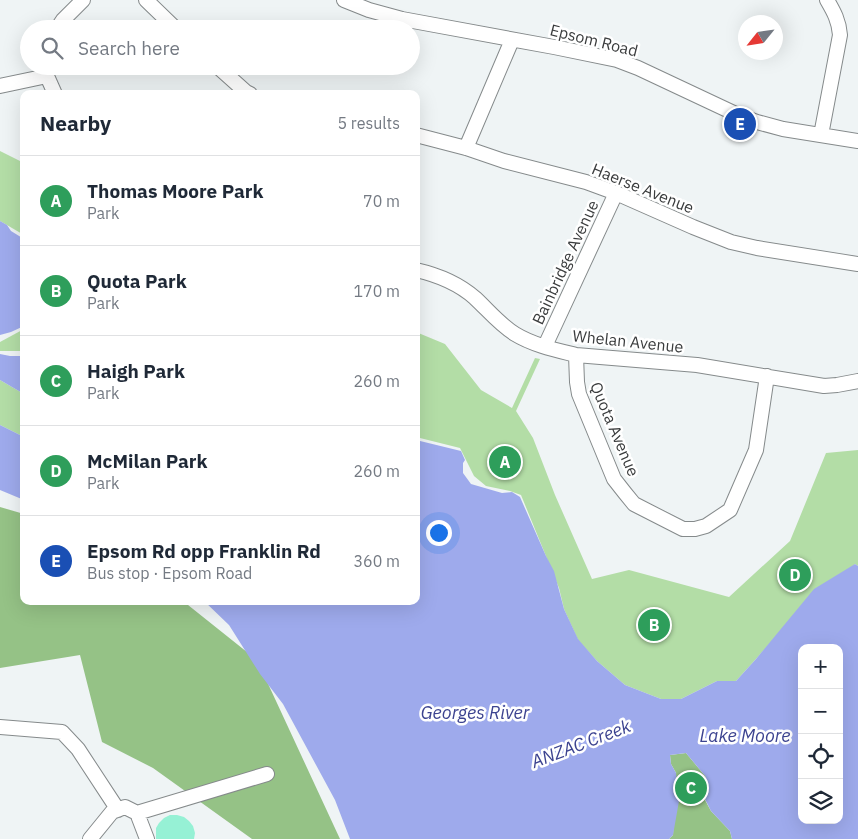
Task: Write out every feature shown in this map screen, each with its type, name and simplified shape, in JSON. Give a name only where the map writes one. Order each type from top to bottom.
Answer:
[{"type":"street","points":[[63,20],[83,0]]},
{"type":"street","points":[[146,0],[167,20]]},
{"type":"street","name":"Epsom Road","points":[[344,0],[369,10],[407,20]]},
{"type":"street","points":[[821,135],[840,35],[835,13],[827,0]]},
{"type":"street","name":"Epsom Road","points":[[420,22],[617,60],[646,71],[748,119],[772,126],[858,141]]},
{"type":"street","points":[[466,148],[512,40]]},
{"type":"street","points":[[0,86],[34,75]]},
{"type":"street","points":[[48,75],[54,90]]},
{"type":"street","points":[[227,75],[244,90]]},
{"type":"street","name":"Haerse Avenue","points":[[420,137],[586,182],[732,242],[757,248],[858,264]]},
{"type":"street","name":"Bainbridge Avenue","points":[[545,346],[616,193]]},
{"type":"street","name":"Whelan Avenue","points":[[420,271],[447,280],[465,290],[494,318],[526,340],[576,355],[697,365],[824,386],[858,381]]},
{"type":"street","name":"Quota Avenue","points":[[576,355],[579,394],[614,479],[634,504],[684,529],[706,526],[730,510],[756,450],[767,376]]},
{"type":"street","points":[[0,727],[62,732],[78,749],[118,810]]},
{"type":"street","points":[[137,814],[267,774]]},
{"type":"street","points":[[90,839],[112,812],[125,807],[137,814],[147,839]]},
{"type":"green space","points":[[0,151],[20,161],[20,233],[0,221]]},
{"type":"green space","points":[[20,331],[20,351],[0,351],[0,342]]},
{"type":"green space","points":[[420,334],[445,344],[481,390],[512,408],[535,358],[540,359],[516,411],[533,438],[555,495],[592,579],[629,570],[729,597],[790,541],[826,453],[858,450],[858,566],[855,564],[777,635],[736,681],[717,681],[681,699],[661,699],[625,685],[597,661],[578,640],[564,609],[559,588],[521,495],[486,486],[474,476],[460,448],[420,438]]},
{"type":"green space","points":[[0,380],[20,392],[20,435],[0,425]]},
{"type":"green space","points":[[0,507],[20,513],[20,605],[188,605],[257,660],[340,839],[252,839],[153,768],[102,742],[80,655],[0,668]]},
{"type":"green space","points":[[686,753],[706,777],[705,800],[711,811],[730,831],[732,839],[669,839],[673,835],[676,773],[671,764],[670,755]]},
{"type":"water","points":[[0,221],[20,237],[20,328],[0,335]]},
{"type":"water","points":[[0,354],[20,356],[20,392],[0,380]]},
{"type":"water","points":[[0,425],[20,435],[20,498],[0,490]]},
{"type":"water","name":"Georges River","points":[[420,441],[461,451],[465,460],[463,463],[463,473],[471,484],[502,493],[512,492],[520,497],[554,571],[564,609],[578,639],[597,661],[625,685],[661,699],[681,699],[717,681],[736,681],[814,589],[855,564],[858,566],[858,839],[732,839],[730,831],[711,811],[705,799],[706,777],[686,753],[670,755],[671,764],[676,773],[679,801],[673,835],[669,839],[350,839],[335,800],[283,704],[260,674],[229,625],[208,605],[420,605]]},
{"type":"building","points":[[170,815],[184,817],[189,821],[195,833],[194,839],[156,839],[156,828],[164,818]]},
{"type":"place","name":"Epsom Rd opp Franklin Rd","points":[[740,124]]},
{"type":"place","name":"Thomas Moore Park","points":[[505,462]]},
{"type":"place","name":"McMilan Park","points":[[795,575]]},
{"type":"place","name":"Quota Park","points":[[654,625]]},
{"type":"place","name":"Haigh Park","points":[[691,788]]},
{"type":"water label","name":"Lake Moore","points":[[745,736]]},
{"type":"water label","name":"ANZAC Creek","points":[[581,744]]}]
